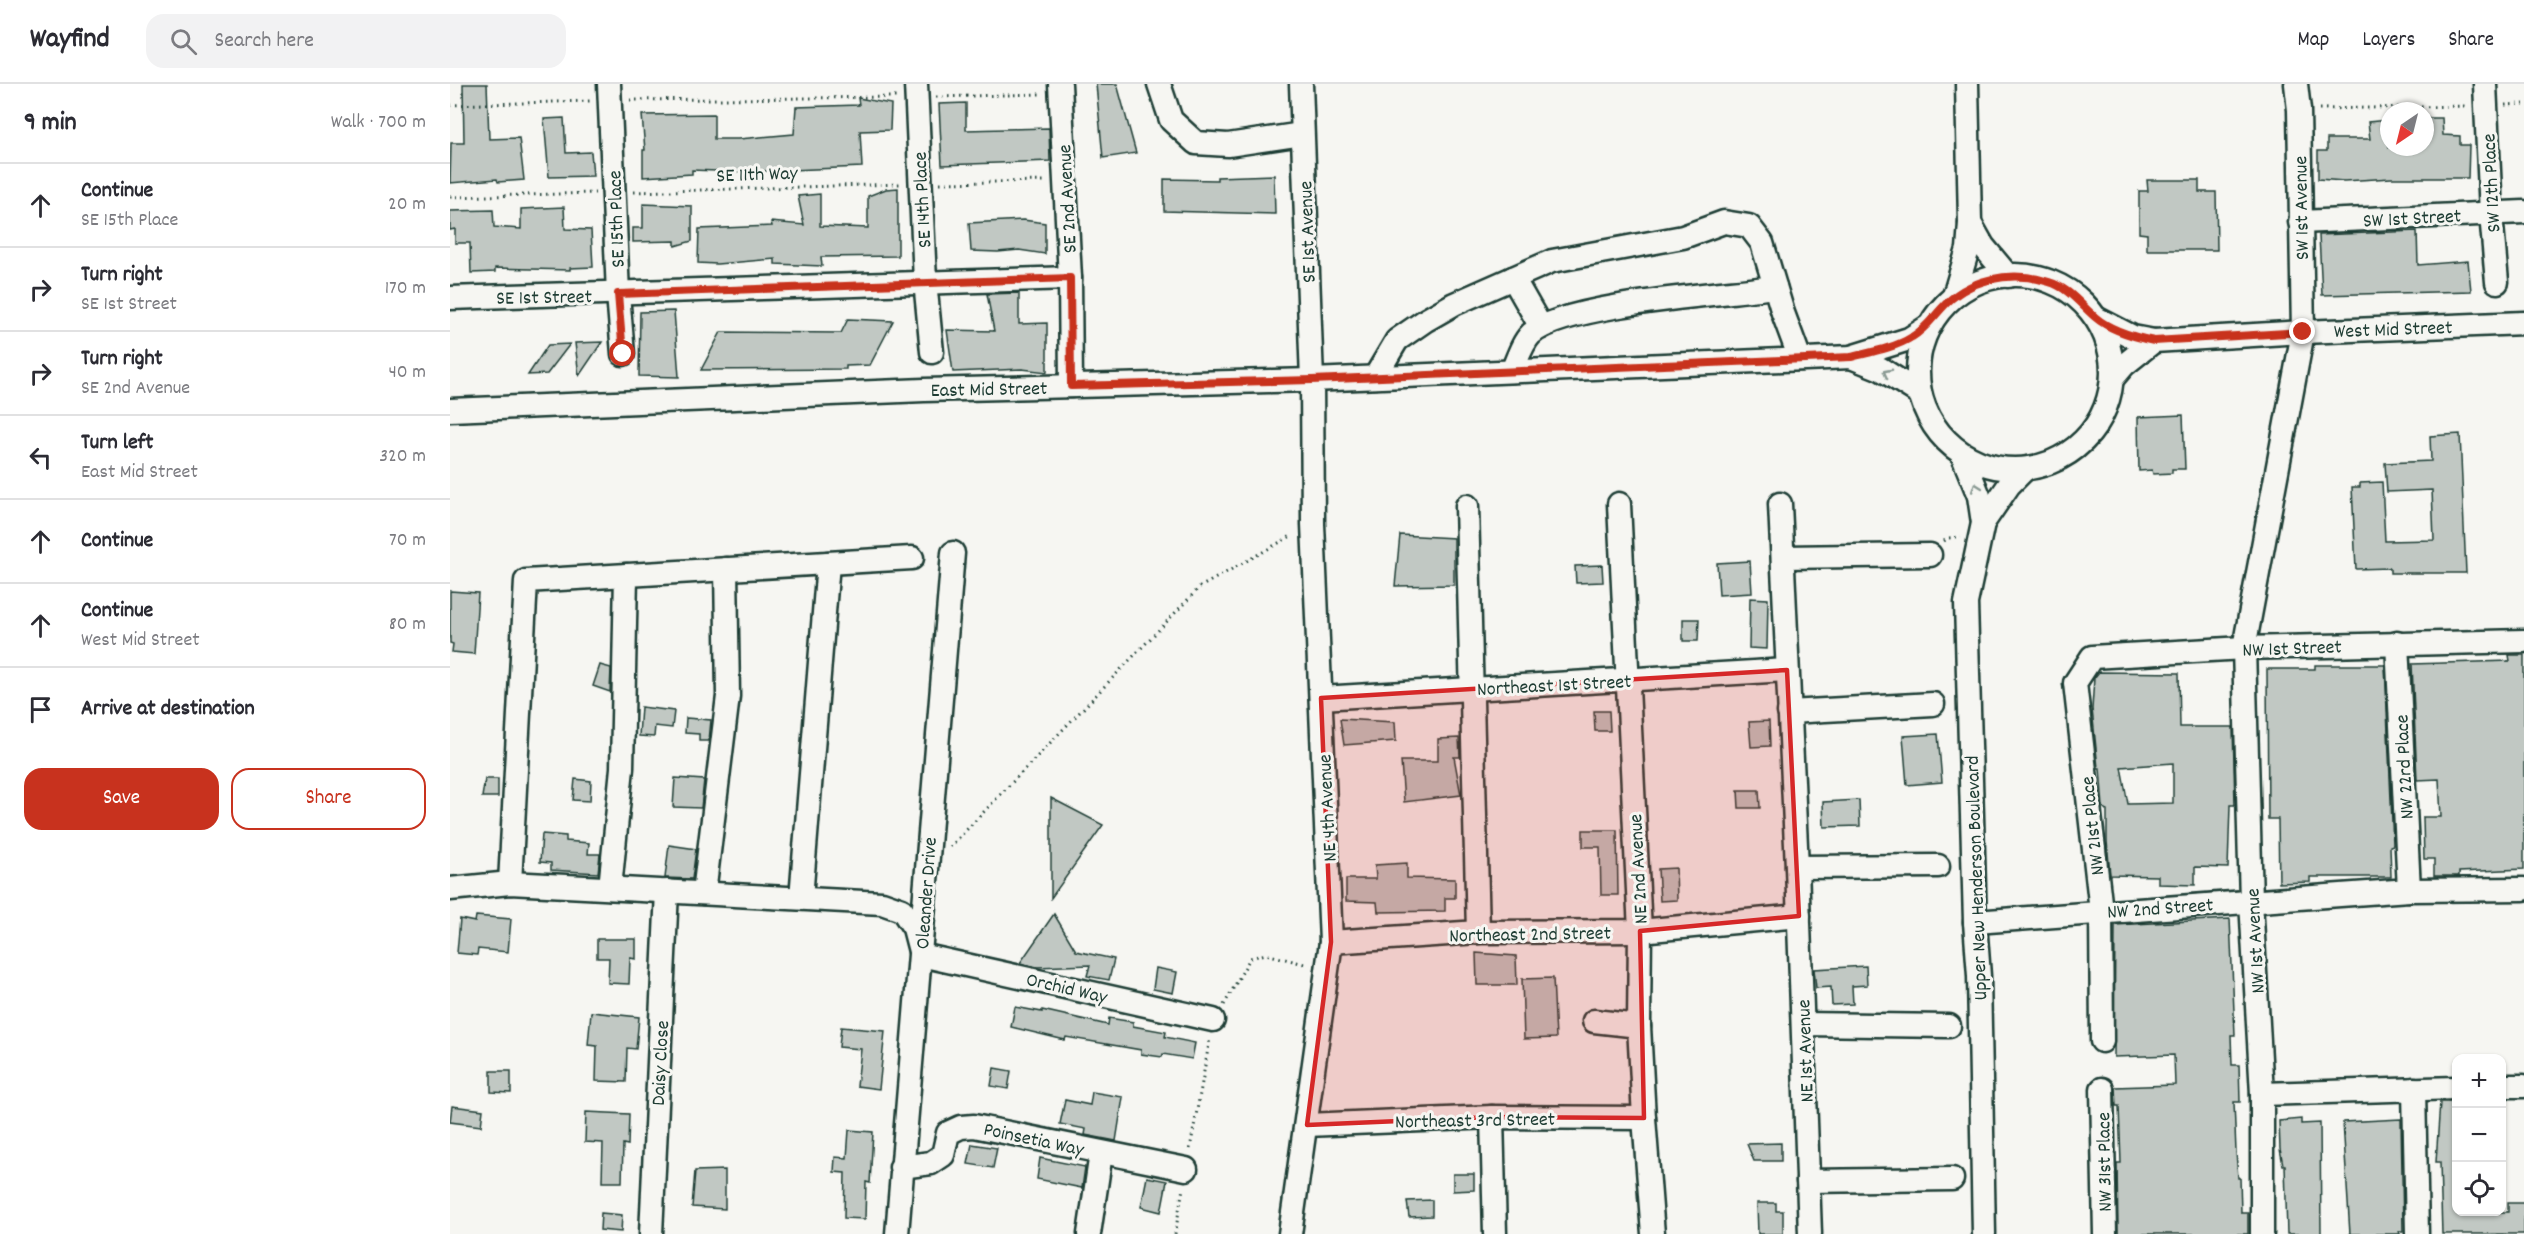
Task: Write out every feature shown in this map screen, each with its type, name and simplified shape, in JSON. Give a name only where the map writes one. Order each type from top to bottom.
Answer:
[{"type":"street","points":[[1159,84],[1171,120],[1196,143],[1228,145],[1302,134]]},
{"type":"street","name":"SE 1st Avenue","points":[[1301,84],[1312,380]]},
{"type":"street","points":[[1954,296],[1968,249],[1970,223],[1967,84]]},
{"type":"street","name":"SW 1st Avenue","points":[[2244,648],[2303,332],[2299,110],[2296,84]]},
{"type":"street","name":"SE 2nd Avenue","points":[[1060,89],[1070,278],[1071,386]]},
{"type":"street","name":"SE 14th Place","points":[[916,91],[925,281],[932,352]]},
{"type":"street","name":"SE 15th Place","points":[[609,92],[623,354]]},
{"type":"street","name":"SW 12th Place","points":[[2486,95],[2491,214],[2497,282]]},
{"type":"street","name":"SW 1st Street","points":[[2300,222],[2524,212]]},
{"type":"street","points":[[1375,377],[1397,340],[1454,304],[1552,261],[1683,237],[1724,222],[1749,226],[1762,243],[1800,359]]},
{"type":"street","points":[[1970,223],[1983,246],[2008,276]]},
{"type":"street","points":[[2008,276],[2031,276],[2056,284],[2079,299],[2096,318],[2106,337],[2111,358],[2112,379],[2107,406],[2094,430],[2075,450],[2051,463],[2025,469],[2003,469],[1981,464],[1962,454],[1942,437],[1928,417],[1919,393],[1917,370],[1920,347],[1929,326],[1940,309],[1954,296],[1978,282],[2008,276]]},
{"type":"street","name":"SE 1st Street","points":[[450,298],[1070,278]]},
{"type":"street","points":[[1514,278],[1541,327]]},
{"type":"street","points":[[1512,371],[1529,336],[1541,327],[1592,310],[1775,287]]},
{"type":"street","name":"West Mid Street","points":[[2096,318],[2133,337],[2154,341],[2524,323]]},
{"type":"street","name":"East Mid Street","points":[[450,410],[924,390],[1312,380],[1851,357],[1909,339],[1929,326]]},
{"type":"street","points":[[2112,379],[2124,365],[2154,341]]},
{"type":"street","name":"East Mid Street","points":[[1851,357],[1881,369],[1919,393]]},
{"type":"street","name":"NE 4th Avenue","points":[[1290,1234],[1331,942],[1313,524],[1312,380]]},
{"type":"street","name":"Upper New Henderson Boulevard","points":[[1962,454],[1979,496],[1981,533],[1966,603],[1975,922],[1979,976],[1984,1234]]},
{"type":"street","name":"Upper New Henderson Boulevard","points":[[1981,533],[2009,485],[2025,469]]},
{"type":"street","name":"NE 2nd Avenue","points":[[1619,504],[1640,931],[1640,1026],[1644,1118],[1653,1234]]},
{"type":"street","name":"NE 1st Avenue","points":[[1780,504],[1797,867],[1810,1234]]},
{"type":"street","points":[[1467,506],[1478,932]]},
{"type":"street","name":"Oleander Drive","points":[[897,1234],[953,553]]},
{"type":"street","points":[[1783,557],[1930,555]]},
{"type":"street","points":[[510,883],[526,581],[912,558]]},
{"type":"street","points":[[801,898],[828,563]]},
{"type":"street","points":[[704,893],[728,696],[726,569]]},
{"type":"street","points":[[610,888],[622,768],[626,575]]},
{"type":"street","name":"NW 1st Street","points":[[2075,683],[2092,657],[2244,648],[2524,641]]},
{"type":"street","name":"NW 22rd Place","points":[[2397,643],[2409,891]]},
{"type":"street","name":"NW 1st Avenue","points":[[2244,648],[2252,901],[2262,1094],[2262,1234]]},
{"type":"street","name":"Northeast 1st Street","points":[[1321,698],[1787,670]]},
{"type":"street","name":"NW 21st Place","points":[[2075,683],[2101,911],[2102,1041]]},
{"type":"street","points":[[1789,712],[1933,704]]},
{"type":"street","points":[[1797,867],[1938,866]]},
{"type":"street","points":[[450,889],[510,883],[882,903],[902,910],[914,928],[921,955]]},
{"type":"street","name":"NW 2nd Street","points":[[1975,922],[2101,911],[2409,891],[2524,889]]},
{"type":"street","name":"Daisy Close","points":[[651,1234],[667,891]]},
{"type":"street","name":"Northeast 2nd Street","points":[[1331,942],[1478,932],[1640,931],[1799,916]]},
{"type":"street","name":"Orchid Way","points":[[921,955],[1213,1020]]},
{"type":"street","points":[[1594,1021],[1640,1026]]},
{"type":"street","points":[[1803,1024],[1949,1026]]},
{"type":"street","points":[[2506,1086],[2524,1086]]},
{"type":"street","points":[[2262,1094],[2452,1088]]},
{"type":"street","name":"NW 31st Place","points":[[2102,1089],[2105,1234]]},
{"type":"street","points":[[2414,1089],[2417,1234]]},
{"type":"street","points":[[1492,1117],[1495,1234]]},
{"type":"street","name":"Northeast 3rd Street","points":[[1307,1125],[1492,1117],[1644,1118]]},
{"type":"street","name":"Poinsetia Way","points":[[901,1167],[931,1163],[943,1155],[948,1134],[961,1127],[974,1126],[1186,1169]]},
{"type":"street","points":[[1089,1234],[1101,1153]]},
{"type":"street","points":[[1808,1181],[1952,1179]]},
{"type":"path","points":[[450,105],[609,92],[1060,89]]},
{"type":"path","points":[[2299,110],[2486,95],[2524,104]]},
{"type":"path","name":"SE 11th Way","points":[[450,197],[1065,181]]},
{"type":"path","points":[[950,847],[1200,587],[1313,524]]},
{"type":"path","points":[[1930,555],[1948,538],[1981,533]]},
{"type":"path","points":[[1175,1234],[1213,1020],[1226,1003],[1250,958],[1266,954],[1328,970]]},
{"type":"highlighted area","points":[[1787,670],[1799,916],[1640,931],[1644,1118],[1492,1117],[1307,1125],[1331,942],[1321,698]]},
{"type":"building","points":[[463,84],[487,84],[489,139],[519,138],[524,180],[498,182],[497,179],[450,183],[451,143],[464,143]]},
{"type":"building","points":[[1096,84],[1117,84],[1136,153],[1103,158]]},
{"type":"building","points":[[858,98],[891,104],[890,130],[860,131],[862,167],[743,172],[692,170],[692,174],[643,177],[643,150],[645,150],[642,115],[714,114],[714,139],[739,139],[794,134],[796,107],[859,105]]},
{"type":"building","points":[[966,103],[966,130],[1049,128],[1050,161],[942,165],[939,104]]},
{"type":"building","points":[[564,118],[566,153],[591,152],[593,176],[549,177],[544,119]]},
{"type":"building","points":[[2434,118],[2442,118],[2443,135],[2460,136],[2460,145],[2469,145],[2468,178],[2391,178],[2344,181],[2318,179],[2318,151],[2327,151],[2327,139],[2370,139],[2368,122],[2380,121],[2380,156],[2434,156]]},
{"type":"building","points":[[1274,175],[1275,214],[1164,211],[1164,179],[1217,180],[1217,177]]},
{"type":"building","points":[[2147,180],[2199,180],[2199,192],[2216,192],[2217,250],[2147,250],[2147,234],[2139,233],[2139,191],[2148,191]]},
{"type":"building","points":[[898,188],[898,256],[821,257],[822,266],[775,264],[775,259],[717,264],[698,263],[699,229],[772,226],[771,222],[804,225],[798,196],[820,194],[820,226],[868,228],[868,196],[886,189]]},
{"type":"building","points":[[643,204],[692,206],[692,241],[675,246],[675,241],[633,242],[633,228],[643,228]]},
{"type":"building","points":[[564,207],[565,229],[591,230],[593,267],[570,268],[570,270],[495,268],[495,272],[471,273],[470,243],[455,243],[455,229],[450,230],[450,211],[493,210],[494,227],[521,229],[521,209]]},
{"type":"building","points":[[1023,220],[1045,223],[1045,254],[1019,250],[971,251],[969,223]]},
{"type":"building","points":[[2417,231],[2418,265],[2468,261],[2471,291],[2322,295],[2319,235]]},
{"type":"building","points":[[1019,293],[1019,324],[1047,323],[1047,372],[1022,369],[953,372],[947,330],[994,331],[987,294]]},
{"type":"building","points":[[674,311],[679,377],[639,376],[640,312]]},
{"type":"building","points":[[848,319],[893,321],[870,365],[846,366],[846,369],[701,370],[721,332],[841,333]]},
{"type":"building","points":[[602,342],[579,376],[575,343]]},
{"type":"building","points":[[570,344],[547,374],[528,375],[548,345]]},
{"type":"building","points":[[2183,415],[2185,469],[2172,469],[2172,473],[2153,474],[2152,470],[2139,471],[2138,417]]},
{"type":"building","points":[[2460,434],[2466,573],[2390,573],[2390,568],[2356,569],[2352,487],[2360,487],[2360,483],[2382,482],[2385,541],[2434,540],[2432,490],[2387,492],[2385,463],[2431,461],[2430,436]]},
{"type":"building","points":[[1400,535],[1454,538],[1454,585],[1395,586]]},
{"type":"building","points":[[1750,561],[1752,593],[1719,595],[1717,563]]},
{"type":"building","points":[[1602,565],[1603,582],[1576,583],[1575,566]]},
{"type":"building","points":[[450,591],[478,593],[474,654],[452,652]]},
{"type":"building","points":[[1750,598],[1768,599],[1767,649],[1749,648]]},
{"type":"building","points":[[1683,619],[1699,619],[1698,641],[1683,641]]},
{"type":"building","points":[[2509,655],[2524,655],[2524,869],[2459,872],[2459,876],[2434,876],[2434,859],[2424,859],[2423,817],[2441,817],[2439,779],[2417,780],[2412,664],[2510,661]]},
{"type":"building","points":[[600,665],[611,668],[610,692],[593,686]]},
{"type":"building","points":[[2315,665],[2385,665],[2393,845],[2390,846],[2391,877],[2310,877],[2310,882],[2279,883],[2278,819],[2268,819],[2267,669],[2315,669]]},
{"type":"building","points":[[2099,672],[2179,673],[2180,727],[2233,727],[2235,805],[2230,805],[2228,868],[2195,867],[2195,885],[2158,884],[2158,876],[2110,875],[2107,811],[2103,807],[2092,709],[2094,678]],"holes":[[[2173,763],[2173,803],[2128,804],[2121,767]]]},
{"type":"building","points":[[641,707],[674,711],[672,728],[655,726],[654,737],[639,736]]},
{"type":"building","points":[[1594,711],[1609,711],[1610,731],[1595,731]]},
{"type":"building","points":[[686,718],[711,720],[709,741],[699,741],[699,734],[685,733]]},
{"type":"building","points":[[1340,719],[1395,722],[1396,741],[1344,745]]},
{"type":"building","points":[[1769,721],[1770,746],[1751,747],[1749,722]]},
{"type":"building","points":[[1938,734],[1942,782],[1907,785],[1903,736]]},
{"type":"building","points":[[1459,738],[1460,757],[1454,757],[1461,795],[1404,802],[1401,761],[1438,761],[1438,739]]},
{"type":"building","points":[[675,778],[704,780],[701,808],[673,807]]},
{"type":"building","points":[[485,779],[498,779],[498,797],[482,797]]},
{"type":"building","points":[[575,779],[591,781],[590,801],[573,800]]},
{"type":"building","points":[[1738,790],[1759,790],[1760,808],[1739,808]]},
{"type":"building","points":[[1051,798],[1103,825],[1051,898]]},
{"type":"building","points":[[1859,800],[1860,826],[1824,827],[1823,802]]},
{"type":"building","points":[[1583,830],[1617,830],[1618,895],[1601,895],[1600,847],[1583,847]]},
{"type":"building","points":[[542,834],[566,836],[566,841],[589,843],[588,854],[600,854],[598,873],[551,870],[551,863],[540,862]]},
{"type":"building","points":[[669,845],[696,849],[692,879],[665,878]]},
{"type":"building","points":[[1407,863],[1407,878],[1455,879],[1455,898],[1445,898],[1445,911],[1378,912],[1377,902],[1346,901],[1346,879],[1376,879],[1375,865]]},
{"type":"building","points":[[1676,868],[1677,900],[1660,901],[1658,869]]},
{"type":"building","points":[[1054,914],[1076,951],[1114,959],[1109,980],[1087,976],[1090,965],[1037,967],[1020,963]]},
{"type":"building","points":[[476,916],[511,919],[508,952],[478,949],[477,955],[457,953],[460,919],[475,922]]},
{"type":"building","points":[[2230,919],[2235,1035],[2231,1035],[2232,1065],[2239,1065],[2240,1102],[2234,1102],[2236,1152],[2238,1178],[2240,1178],[2241,1213],[2248,1213],[2248,1234],[2118,1234],[2117,1163],[2121,1163],[2119,1106],[2116,1106],[2115,1087],[2175,1085],[2174,1055],[2114,1057],[2115,925]]},
{"type":"building","points":[[597,939],[636,939],[636,959],[630,958],[629,984],[608,983],[609,958],[597,958]]},
{"type":"building","points":[[1476,953],[1516,956],[1517,985],[1477,985]]},
{"type":"building","points":[[1866,966],[1867,985],[1852,986],[1853,1004],[1832,1005],[1831,987],[1816,988],[1814,969]]},
{"type":"building","points":[[1156,968],[1177,972],[1173,993],[1153,989]]},
{"type":"building","points":[[1553,978],[1556,1038],[1524,1039],[1522,979]]},
{"type":"building","points":[[1015,1007],[1042,1012],[1042,1010],[1108,1025],[1109,1018],[1133,1022],[1133,1026],[1166,1032],[1165,1037],[1195,1043],[1192,1059],[1163,1054],[1162,1057],[1141,1054],[1141,1050],[1066,1037],[1065,1040],[1011,1027]]},
{"type":"building","points":[[591,1012],[639,1017],[636,1049],[627,1048],[626,1082],[596,1081],[597,1046],[588,1045]]},
{"type":"building","points":[[841,1027],[885,1031],[879,1089],[857,1086],[861,1049],[839,1047]]},
{"type":"building","points":[[994,1068],[1011,1071],[1008,1089],[991,1086]]},
{"type":"building","points":[[491,1071],[511,1071],[511,1093],[491,1092]]},
{"type":"building","points":[[1092,1092],[1123,1097],[1116,1141],[1085,1135],[1086,1129],[1060,1124],[1065,1100],[1090,1105]]},
{"type":"building","points":[[2440,1102],[2452,1102],[2452,1216],[2506,1216],[2508,1203],[2524,1203],[2524,1234],[2442,1234],[2440,1162],[2436,1162]]},
{"type":"building","points":[[452,1106],[483,1110],[481,1126],[450,1122]]},
{"type":"building","points":[[586,1112],[629,1114],[628,1145],[623,1144],[622,1182],[602,1182],[603,1143],[585,1142]]},
{"type":"building","points":[[2301,1119],[2301,1124],[2320,1123],[2321,1234],[2287,1234],[2285,1165],[2283,1165],[2280,1149],[2279,1121]]},
{"type":"building","points":[[2401,1119],[2403,1231],[2399,1231],[2400,1234],[2350,1234],[2343,1122]]},
{"type":"building","points":[[849,1130],[873,1132],[870,1183],[866,1182],[865,1219],[844,1218],[845,1173],[834,1172],[835,1157],[847,1158]]},
{"type":"building","points":[[1781,1143],[1781,1161],[1754,1161],[1747,1144]]},
{"type":"building","points":[[972,1144],[997,1148],[993,1168],[968,1164]]},
{"type":"building","points":[[1040,1158],[1085,1167],[1082,1188],[1037,1179]]},
{"type":"building","points":[[725,1170],[725,1209],[692,1207],[695,1171]]},
{"type":"building","points":[[1453,1174],[1474,1174],[1474,1190],[1453,1191]]},
{"type":"building","points":[[1147,1177],[1167,1181],[1161,1212],[1141,1207]]},
{"type":"building","points":[[1432,1200],[1432,1216],[1409,1217],[1407,1201]]},
{"type":"building","points":[[1757,1203],[1776,1203],[1776,1211],[1783,1211],[1783,1234],[1758,1234]]},
{"type":"building","points":[[601,1213],[622,1215],[621,1232],[600,1230]]},
{"type":"route","points":[[623,354],[618,294],[925,281],[1070,278],[1071,386],[1312,380],[1851,357],[1909,339],[1929,326],[1940,309],[1954,296],[1978,282],[2008,276],[2031,276],[2056,284],[2079,299],[2096,318],[2133,337],[2154,341],[2303,332]]}]
